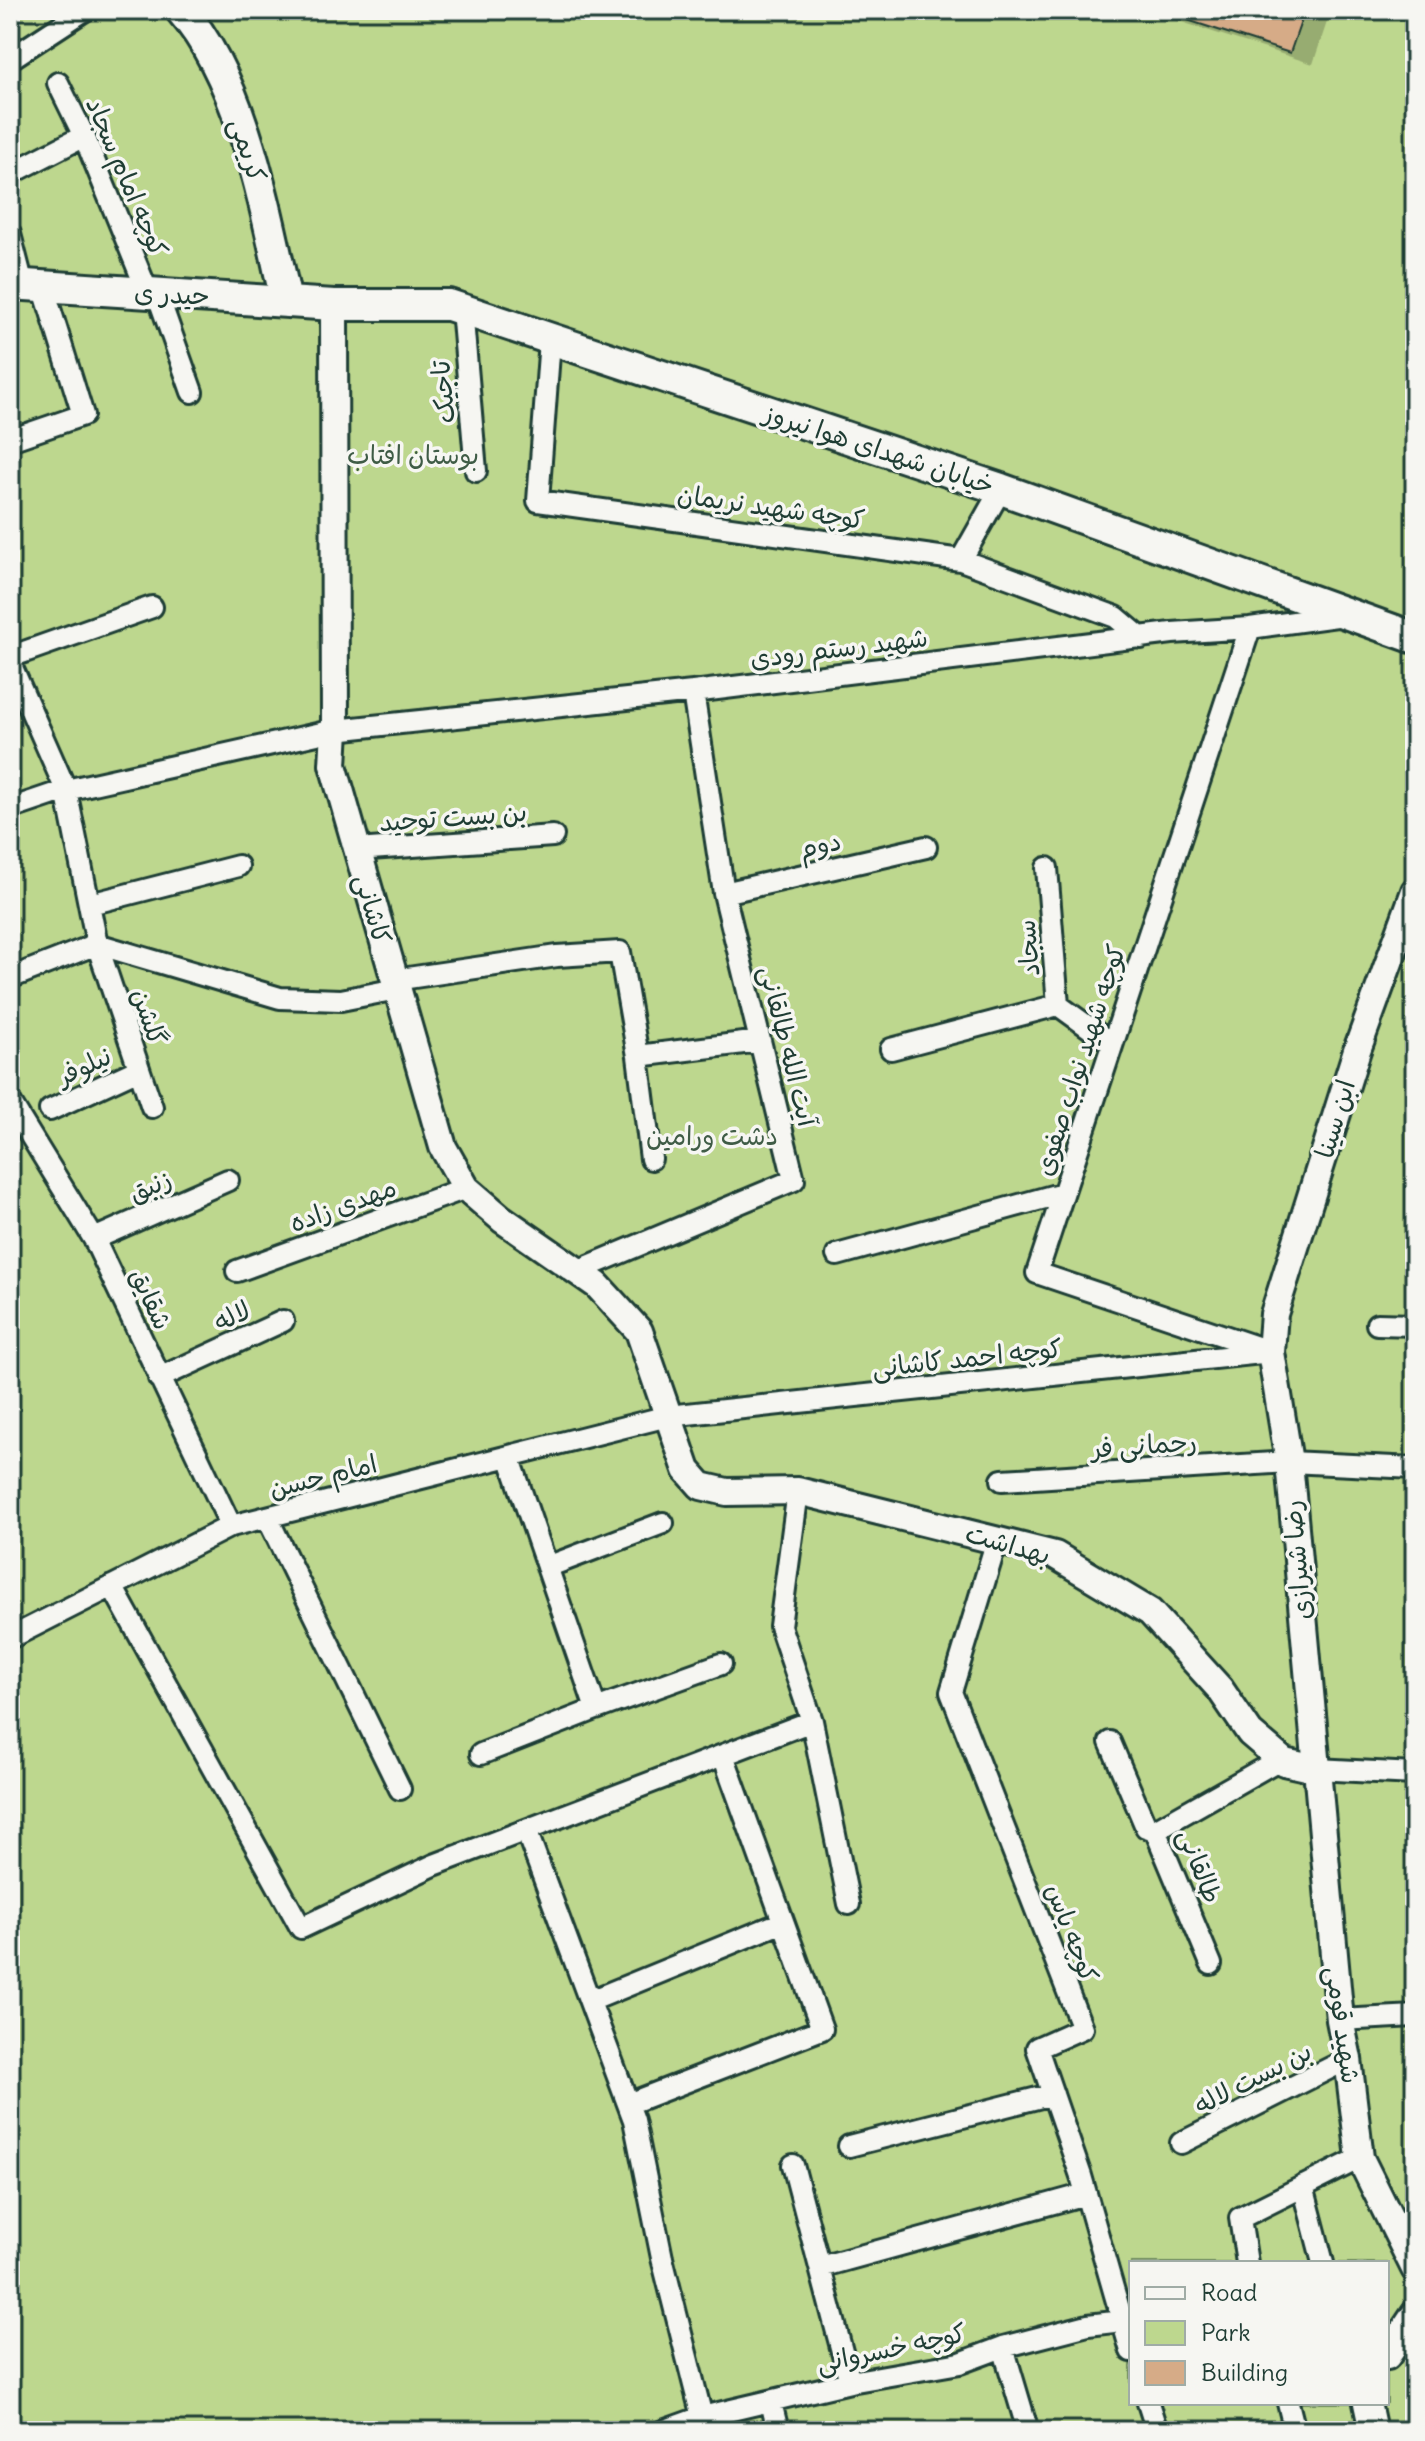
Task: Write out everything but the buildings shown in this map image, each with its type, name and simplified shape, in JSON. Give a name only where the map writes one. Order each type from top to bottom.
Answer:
[{"type":"main road","name":"کریمی","points":[[177,12],[216,57],[262,192],[286,301]]},
{"type":"main road","name":"حیدر ی","points":[[25,285],[334,305]]},
{"type":"main road","name":"خیابان شهدای هوا نیروز","points":[[334,305],[449,305],[462,309],[1001,489],[1415,638]]},
{"type":"street","points":[[10,59],[85,10]]},
{"type":"street","name":"کوچه امام سجاد","points":[[58,83],[84,136],[192,392]]},
{"type":"street","points":[[10,174],[84,136]]},
{"type":"street","points":[[10,234],[25,285],[83,415],[10,440]]},
{"type":"street","name":"کاشانی","points":[[334,305],[333,765],[443,1147],[466,1188],[502,1219],[597,1285],[639,1331],[668,1416]]},
{"type":"street","name":"تاجیک","points":[[462,309],[476,471]]},
{"type":"street","name":"کوچه شهید نریمان","points":[[550,340],[538,501],[961,560],[1116,617],[1141,638]]},
{"type":"street","points":[[961,560],[1001,489]]},
{"type":"street","points":[[10,660],[152,607]]},
{"type":"street","name":"شهید رستم رودی","points":[[335,730],[693,692],[1172,633],[1250,628],[1348,615]]},
{"type":"street","name":"کوچه شهید نواب صفوی","points":[[1250,628],[1037,1273],[1271,1352]]},
{"type":"street","name":"گلشن","points":[[10,660],[66,790],[97,944],[152,1107]]},
{"type":"street","name":"آیت الله طالقانی","points":[[577,1271],[794,1180],[724,893],[693,692]]},
{"type":"street","points":[[10,809],[66,790],[335,730]]},
{"type":"street","name":"بن بست توحید","points":[[356,850],[553,836]]},
{"type":"street","name":"دوم","points":[[724,893],[926,847]]},
{"type":"street","points":[[90,904],[238,866]]},
{"type":"street","name":"سجاد","points":[[1047,868],[1058,1005],[1112,1044]]},
{"type":"street","name":"ابن سینا","points":[[1271,1352],[1274,1314],[1357,1050],[1415,891]]},
{"type":"street","points":[[10,978],[97,944],[280,998],[341,1000],[396,985],[557,956],[620,952],[651,1159]]},
{"type":"street","points":[[891,1049],[1058,1005]]},
{"type":"street","points":[[638,1056],[760,1041]]},
{"type":"street","name":"نیلوفر","points":[[50,1110],[139,1069]]},
{"type":"street","name":"شقایق","points":[[10,1102],[94,1239],[231,1526]]},
{"type":"street","name":"زنبق","points":[[94,1239],[228,1180]]},
{"type":"street","name":"مهدی زاده","points":[[237,1271],[466,1188]]},
{"type":"street","points":[[837,1255],[1063,1193]]},
{"type":"street","name":"لاله","points":[[159,1378],[283,1321]]},
{"type":"street","points":[[1377,1324],[1415,1325]]},
{"type":"street","name":"کوچه احمد کاشانی","points":[[668,1416],[1271,1352]]},
{"type":"street","name":"رضا شیرازی","points":[[1271,1352],[1289,1462],[1316,1769]]},
{"type":"street","name":"امام حسن","points":[[10,1638],[231,1526],[668,1416]]},
{"type":"street","name":"بهداشت","points":[[668,1416],[687,1470],[701,1486],[727,1492],[798,1491],[1055,1555],[1150,1612],[1220,1689],[1250,1733],[1284,1762],[1316,1769]]},
{"type":"street","points":[[509,1456],[596,1709]]},
{"type":"street","name":"رحمانی فر","points":[[1002,1480],[1289,1462],[1415,1468]]},
{"type":"street","points":[[798,1491],[780,1626],[812,1721],[849,1904]]},
{"type":"street","points":[[267,1517],[400,1789]]},
{"type":"street","points":[[547,1567],[663,1523]]},
{"type":"street","name":"کوچه یاس","points":[[997,1540],[951,1692],[1082,2028],[1037,2048],[1126,2320]]},
{"type":"street","points":[[112,1586],[301,1928],[434,1865],[812,1721]]},
{"type":"street","points":[[481,1754],[721,1664]]},
{"type":"street","points":[[1110,1742],[1146,1827],[1155,1830]]},
{"type":"street","points":[[628,2104],[822,2029],[723,1755]]},
{"type":"street","name":"طالقانی","points":[[1211,1964],[1155,1830],[1280,1759]]},
{"type":"street","points":[[1316,1769],[1415,1774]]},
{"type":"street","name":"شهید قومی","points":[[1316,1769],[1340,2020],[1360,2158],[1415,2269]]},
{"type":"street","points":[[526,1830],[634,2120],[662,2258],[702,2417]]},
{"type":"street","points":[[590,2001],[783,1922]]},
{"type":"street","points":[[1340,2020],[1415,2016]]},
{"type":"street","name":"بن بست لاله","points":[[1181,2143],[1348,2059]]},
{"type":"street","points":[[849,2146],[1053,2094]]},
{"type":"street","points":[[1247,2261],[1240,2218],[1360,2158]]},
{"type":"street","points":[[793,2165],[850,2382]]},
{"type":"street","points":[[1303,2186],[1322,2261]]},
{"type":"street","points":[[820,2267],[1086,2194]]},
{"type":"street","points":[[1389,2353],[1415,2314]]},
{"type":"street","name":"کوچه خسروانی","points":[[663,2431],[702,2417],[850,2382],[960,2363],[1003,2347],[1088,2325],[1126,2320]]},
{"type":"street","points":[[1003,2347],[1028,2431]]},
{"type":"street","points":[[771,2402],[778,2431]]},
{"type":"street","points":[[1149,2405],[1157,2431]]},
{"type":"street","points":[[1288,2405],[1295,2431]]},
{"type":"street","points":[[1367,2405],[1373,2431]]},
{"type":"green space","name":"دشت ورامین","points":[[10,10],[1415,10],[1415,2431],[10,2431]]},
{"type":"park label","name":"بوستان افتاب","points":[[413,455]]}]
